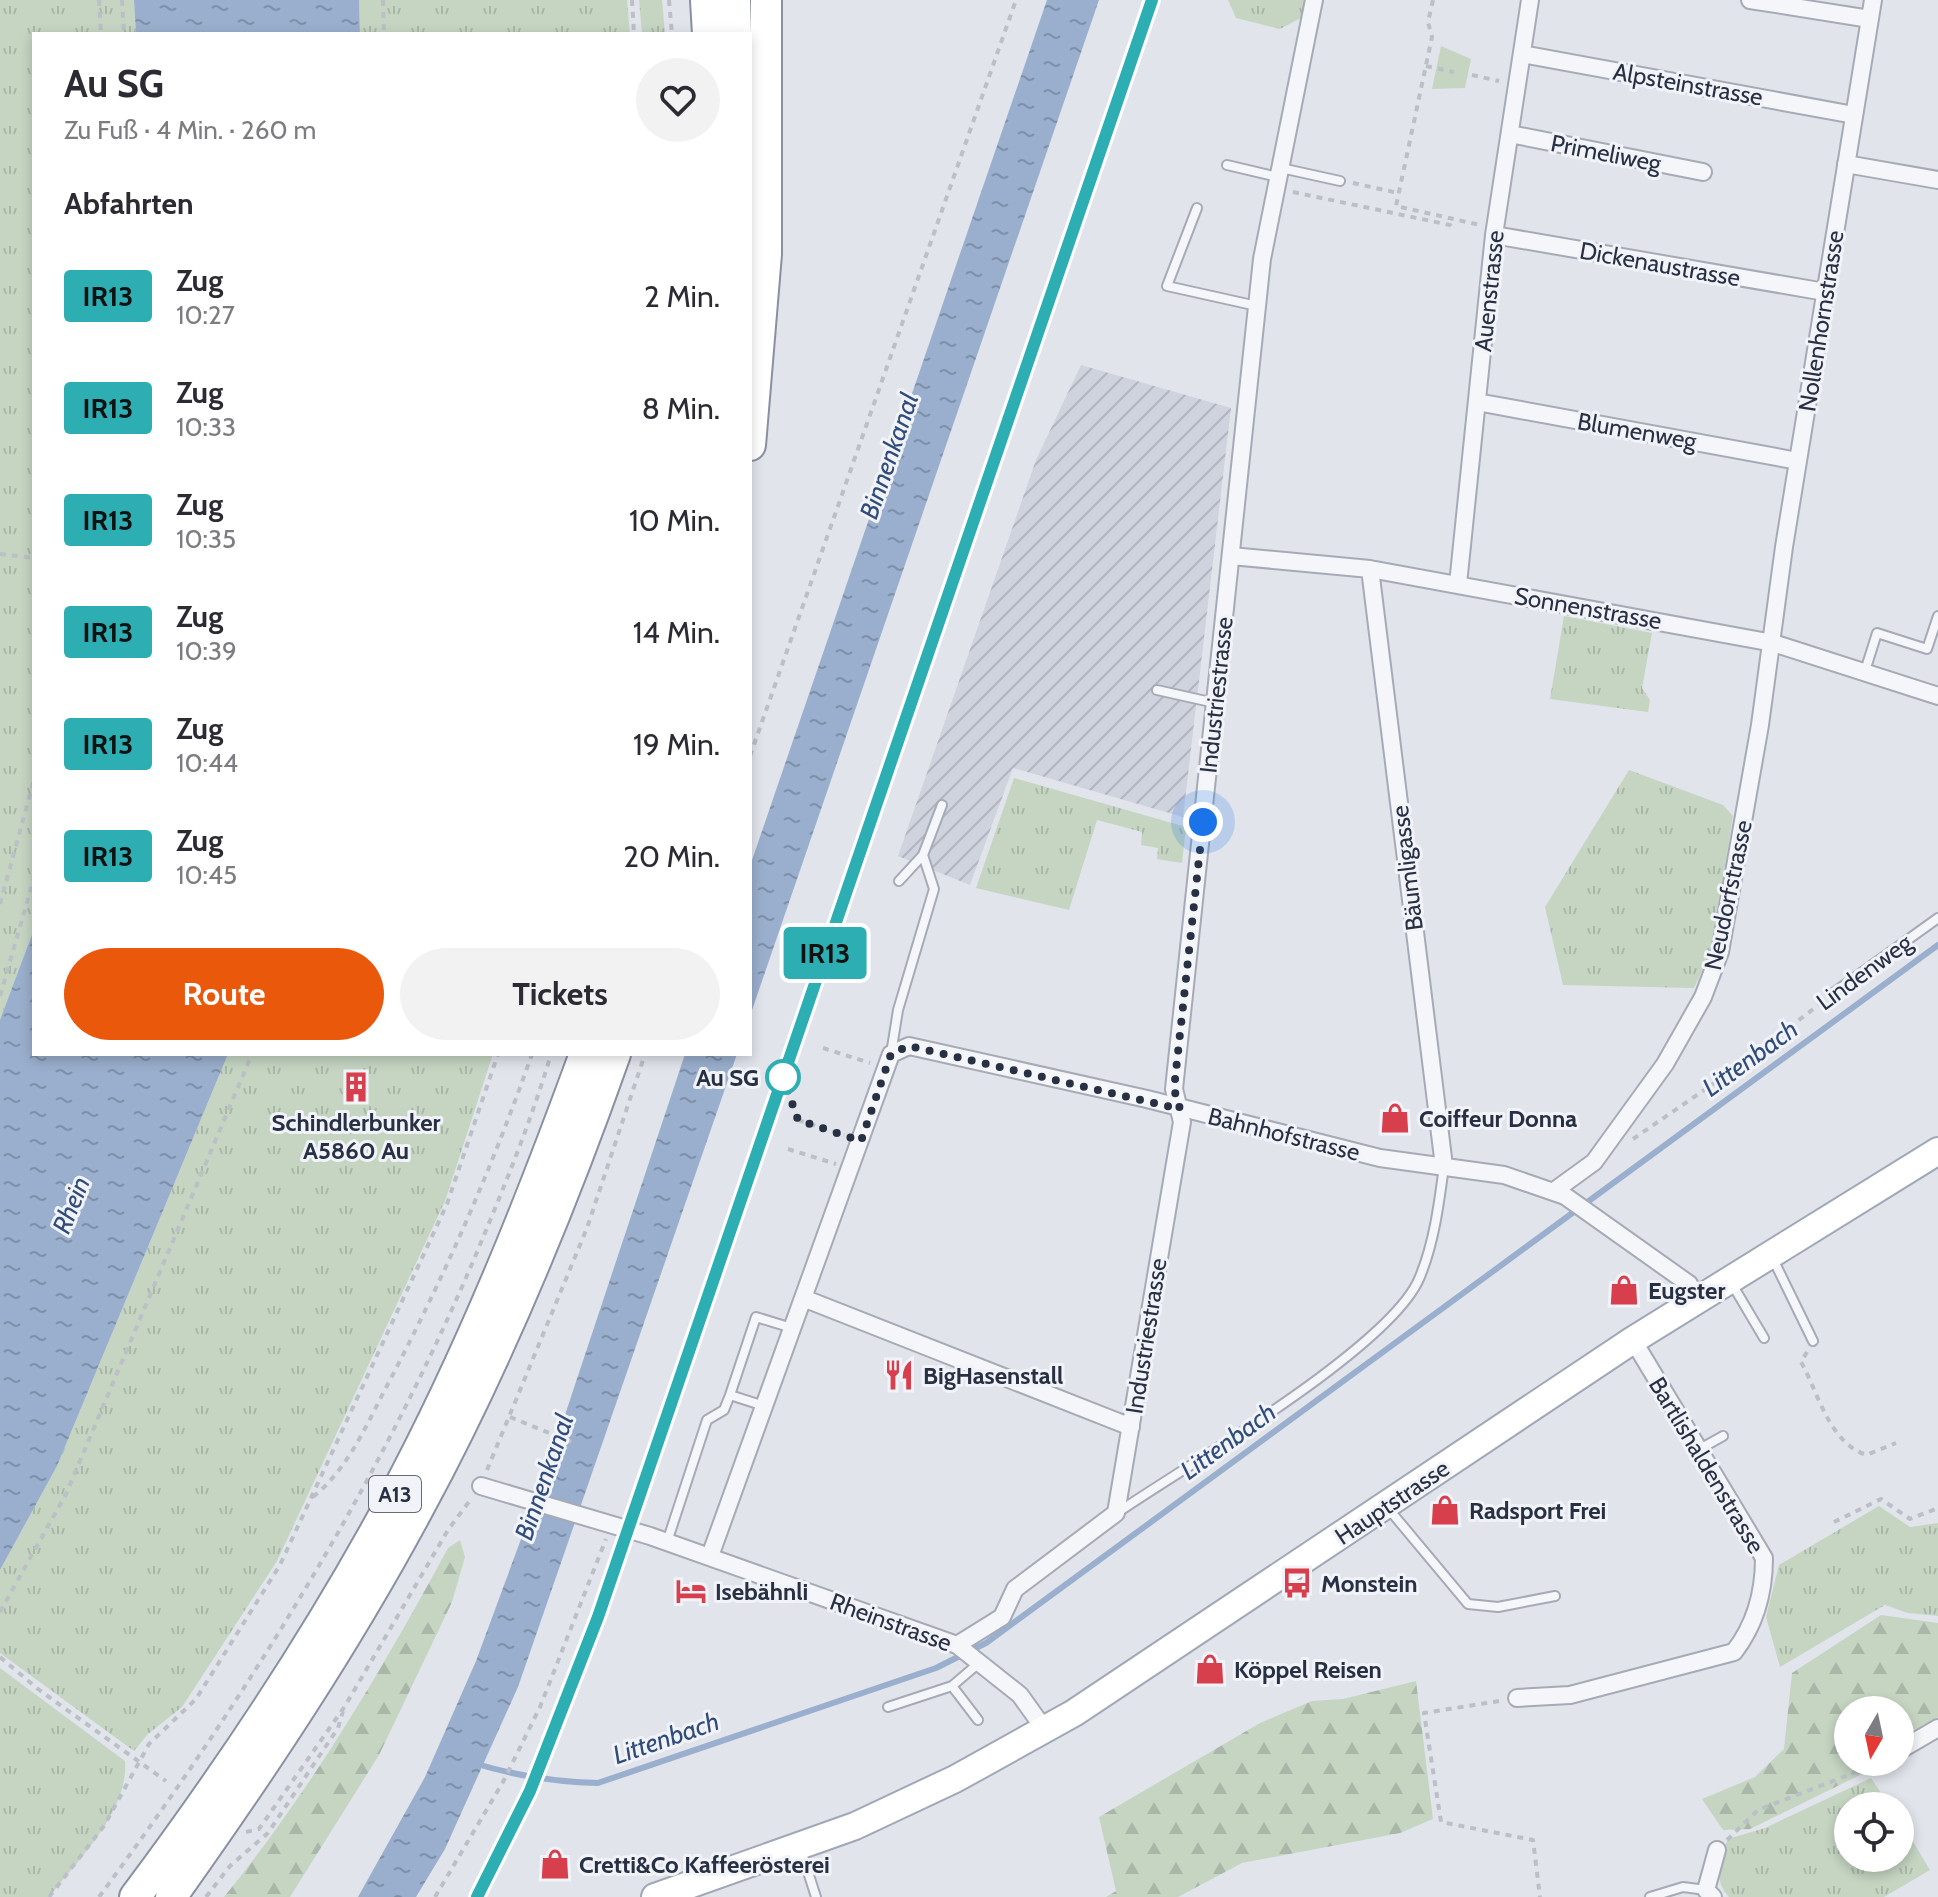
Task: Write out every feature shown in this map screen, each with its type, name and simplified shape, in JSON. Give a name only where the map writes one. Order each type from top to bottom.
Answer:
[{"type":"highway","points":[[706,0],[708,32]]},
{"type":"highway","points":[[735,0],[736,32]]},
{"type":"highway","points":[[752,421],[766,254],[770,8]]},
{"type":"highway","name":"A13","points":[[135,1897],[215,1790],[324,1619],[394,1497],[495,1284],[584,1056]]},
{"type":"highway","name":"A13","points":[[171,1897],[289,1728],[419,1509],[473,1399],[567,1189],[614,1056]]},
{"type":"main road","name":"Hauptstrasse","points":[[655,1897],[799,1846],[903,1804],[1045,1730],[1633,1340],[1938,1151]]},
{"type":"street","name":"Industriestrasse","points":[[1116,1513],[1182,1122],[1174,1089],[1257,306],[1314,0]]},
{"type":"street","name":"Auenstrasse","points":[[1458,584],[1495,232],[1530,0]]},
{"type":"street","points":[[1750,0],[1870,19]]},
{"type":"street","name":"Nollenhornstrasse","points":[[1773,643],[1798,461],[1873,0]]},
{"type":"street","name":"Alpsteinstrasse","points":[[1522,54],[1854,115]]},
{"type":"street","name":"Primeliweg","points":[[1510,134],[1703,172]]},
{"type":"street","points":[[1846,164],[1938,180]]},
{"type":"street","name":"Dickenaustrasse","points":[[1495,232],[1825,292]]},
{"type":"street","name":"Blumenweg","points":[[1477,402],[1798,461]]},
{"type":"street","name":"Sonnenstrasse","points":[[1231,556],[1370,569],[1773,643],[1938,696]]},
{"type":"street","name":"Bäumligasse","points":[[1370,569],[1444,1166]]},
{"type":"street","name":"Neudorfstrasse","points":[[1560,1194],[1594,1162],[1665,1064],[1703,997],[1720,952],[1773,643]]},
{"type":"street","name":"Bahnhofstrasse","points":[[891,1054],[909,1046],[1380,1158],[1504,1175],[1560,1194],[1689,1284],[1698,1299]]},
{"type":"street","points":[[710,1556],[891,1054]]},
{"type":"street","points":[[803,1298],[1131,1427]]},
{"type":"street","name":"Bartlishaldenstrasse","points":[[1517,1698],[1586,1692],[1734,1652],[1750,1631],[1764,1581],[1764,1558],[1633,1340]]},
{"type":"street","name":"Rheinstrasse","points":[[481,1486],[710,1556],[957,1645],[1020,1695],[1045,1730]]},
{"type":"street","points":[[957,1645],[1002,1617],[1015,1589],[1116,1513]]},
{"type":"street","points":[[1914,1742],[1938,1728]]},
{"type":"street","points":[[1709,1893],[1717,1850]]},
{"type":"lane","points":[[1227,165],[1340,181]]},
{"type":"lane","points":[[1197,208],[1167,286],[1257,306]]},
{"type":"lane","points":[[1865,671],[1877,633],[1927,649],[1938,616]]},
{"type":"lane","points":[[1157,690],[1215,703]]},
{"type":"lane","points":[[899,881],[923,855],[942,805]]},
{"type":"lane","points":[[891,1054],[898,1010],[934,889],[923,855]]},
{"type":"lane","name":"Lindenweg","points":[[1832,994],[1938,918]]},
{"type":"lane","points":[[1116,1513],[1306,1386],[1382,1328],[1406,1301],[1419,1279],[1435,1224],[1444,1166]]},
{"type":"lane","points":[[1771,1255],[1813,1341]]},
{"type":"lane","points":[[1729,1280],[1764,1338]]},
{"type":"lane","points":[[667,1542],[707,1420],[724,1410],[756,1317],[792,1329]]},
{"type":"lane","points":[[730,1395],[764,1406]]},
{"type":"lane","points":[[1698,1450],[1723,1436]]},
{"type":"lane","points":[[1387,1506],[1468,1604],[1498,1607],[1555,1596]]},
{"type":"lane","points":[[888,1707],[952,1686],[979,1662]]},
{"type":"lane","points":[[952,1686],[978,1720]]},
{"type":"lane","points":[[799,1846],[816,1897]]},
{"type":"lane","points":[[1650,1897],[1683,1887],[1709,1893]]},
{"type":"path","points":[[99,0],[101,32]]},
{"type":"path","points":[[122,0],[124,32]]},
{"type":"path","points":[[383,0],[384,32]]},
{"type":"path","points":[[632,0],[634,32]]},
{"type":"path","points":[[669,0],[672,32]]},
{"type":"path","points":[[752,750],[1016,0]]},
{"type":"path","points":[[1433,0],[1428,22],[1432,37],[1396,206],[1495,232]]},
{"type":"path","points":[[1426,66],[1454,72]]},
{"type":"path","points":[[1472,75],[1481,77]]},
{"type":"path","points":[[1340,181],[1398,193]]},
{"type":"path","points":[[1291,192],[1450,225],[1453,229]]},
{"type":"path","points":[[0,554],[32,558]]},
{"type":"path","points":[[0,904],[32,787]]},
{"type":"path","points":[[0,996],[32,885]]},
{"type":"path","name":"Lindenweg","points":[[1594,1162],[1693,1099],[1832,994]]},
{"type":"path","points":[[823,1048],[877,1065]]},
{"type":"path","points":[[0,1612],[66,1494],[251,1056]]},
{"type":"path","points":[[49,1897],[104,1826],[149,1744],[196,1699],[280,1565],[447,1204],[497,1056]]},
{"type":"path","points":[[312,1498],[332,1482],[351,1454],[408,1345],[477,1204],[531,1056]]},
{"type":"path","points":[[99,1897],[178,1789],[243,1691],[304,1597],[351,1513],[445,1326],[508,1177],[550,1056]]},
{"type":"path","points":[[245,1832],[259,1829],[345,1706],[448,1530],[481,1486],[587,1228],[644,1056]]},
{"type":"path","points":[[798,1120],[861,1141]]},
{"type":"path","points":[[788,1149],[851,1169]]},
{"type":"path","points":[[1813,1341],[1801,1362],[1818,1393],[1831,1427],[1856,1451],[1866,1455],[1896,1443]]},
{"type":"path","points":[[509,1417],[574,1443]]},
{"type":"path","points":[[1834,1522],[1881,1499],[1910,1519],[1938,1508]]},
{"type":"path","points":[[435,1897],[503,1782],[540,1707],[608,1524]]},
{"type":"path","points":[[0,1657],[38,1689],[166,1781]]},
{"type":"path","points":[[1517,1698],[1424,1713],[1441,1822],[1533,1840],[1540,1897]]},
{"type":"path","points":[[206,1897],[230,1866],[268,1833],[338,1728],[345,1706]]},
{"type":"path","points":[[1717,1850],[1758,1810],[1844,1776]]},
{"type":"shaded area","points":[[1081,365],[1231,408],[1183,817],[1013,768],[970,885],[898,856],[1036,460]]},
{"type":"green space","points":[[0,0],[134,0],[136,32],[32,32],[32,934],[0,1020]]},
{"type":"green space","points":[[359,0],[627,0],[630,32],[360,32]]},
{"type":"green space","points":[[639,0],[662,0],[665,32],[642,32]]},
{"type":"green space","points":[[1228,0],[1305,0],[1301,18],[1280,29],[1236,18]]},
{"type":"green space","points":[[1441,46],[1471,59],[1465,88],[1432,89]]},
{"type":"green space","points":[[1564,616],[1652,633],[1642,688],[1650,700],[1648,712],[1550,699]]},
{"type":"green space","points":[[1629,770],[1723,805],[1733,816],[1711,952],[1694,988],[1563,985],[1545,907]]},
{"type":"green space","points":[[1014,778],[1186,827],[1182,863],[1157,859],[1158,848],[1141,845],[1142,832],[1097,820],[1069,910],[976,888]]},
{"type":"green space","points":[[227,1056],[492,1056],[445,1201],[277,1561],[182,1707],[148,1734],[134,1751],[0,1653],[0,1570],[57,1466]]},
{"type":"green space","points":[[1879,1506],[1910,1527],[1938,1523],[1938,1616],[1908,1613],[1885,1605],[1780,1667],[1766,1617],[1779,1565]]},
{"type":"green space","points":[[460,1540],[465,1557],[452,1602],[379,1755],[290,1897],[224,1897],[316,1772],[371,1684],[448,1548]]},
{"type":"green space","points":[[1881,1615],[1938,1623],[1938,1717],[1914,1730],[1914,1696],[1834,1696],[1834,1776],[1858,1776],[1750,1829],[1723,1830],[1702,1799],[1755,1777],[1784,1749],[1792,1673]]},
{"type":"green space","points":[[0,1668],[125,1761],[124,1780],[110,1816],[87,1851],[49,1897],[0,1897]]},
{"type":"green space","points":[[1416,1681],[1433,1819],[1400,1833],[1242,1863],[1178,1897],[1106,1897],[1116,1891],[1099,1817],[1260,1723],[1312,1701],[1343,1699]]},
{"type":"green space","points":[[1871,1778],[1880,1792],[1841,1792]]},
{"type":"green space","points":[[1834,1795],[1834,1872],[1914,1872],[1914,1843],[1930,1870],[1884,1897],[1729,1897],[1719,1876],[1720,1861],[1728,1839],[1765,1828]]},
{"type":"water","points":[[134,0],[359,0],[360,32],[136,32]]},
{"type":"water","points":[[1047,0],[1099,0],[752,1010],[752,860]]},
{"type":"water","name":"Rhein","points":[[32,934],[32,1056],[227,1056],[57,1466],[0,1570],[0,1020]]},
{"type":"water","name":"Binnenkanal","points":[[684,1056],[736,1056],[518,1687],[445,1849],[416,1897],[358,1897],[425,1777],[476,1661],[548,1466]]},
{"type":"waterway","name":"Littenbach","points":[[477,1764],[537,1778],[598,1783],[936,1668],[986,1643],[1938,945]]},
{"type":"railway","points":[[476,1897],[530,1791],[598,1617],[1152,0]]},
{"type":"train","name":"IR13","points":[[477,1897],[530,1791],[598,1617],[1152,0]]},
{"type":"place","name":"Au SG","points":[[783,1077]]},
{"type":"place","name":"Schindlerbunker A5860 Au","points":[[356,1087]]},
{"type":"place","name":"Coiffeur Donna","points":[[1395,1118]]},
{"type":"place","name":"Eugster","points":[[1624,1290]]},
{"type":"place","name":"BigHasenstall","points":[[899,1375]]},
{"type":"place","name":"Radsport Frei","points":[[1445,1510]]},
{"type":"place","name":"Monstein","points":[[1297,1583]]},
{"type":"place","name":"Isebähnli","points":[[691,1591]]},
{"type":"place","name":"Köppel Reisen","points":[[1210,1669]]},
{"type":"place","name":"Cretti&Co Kaffeerösterei","points":[[555,1864]]},
{"type":"route","points":[[783,1077],[798,1120],[861,1141],[891,1054],[909,1046],[1180,1109],[1174,1089],[1203,822]]}]
